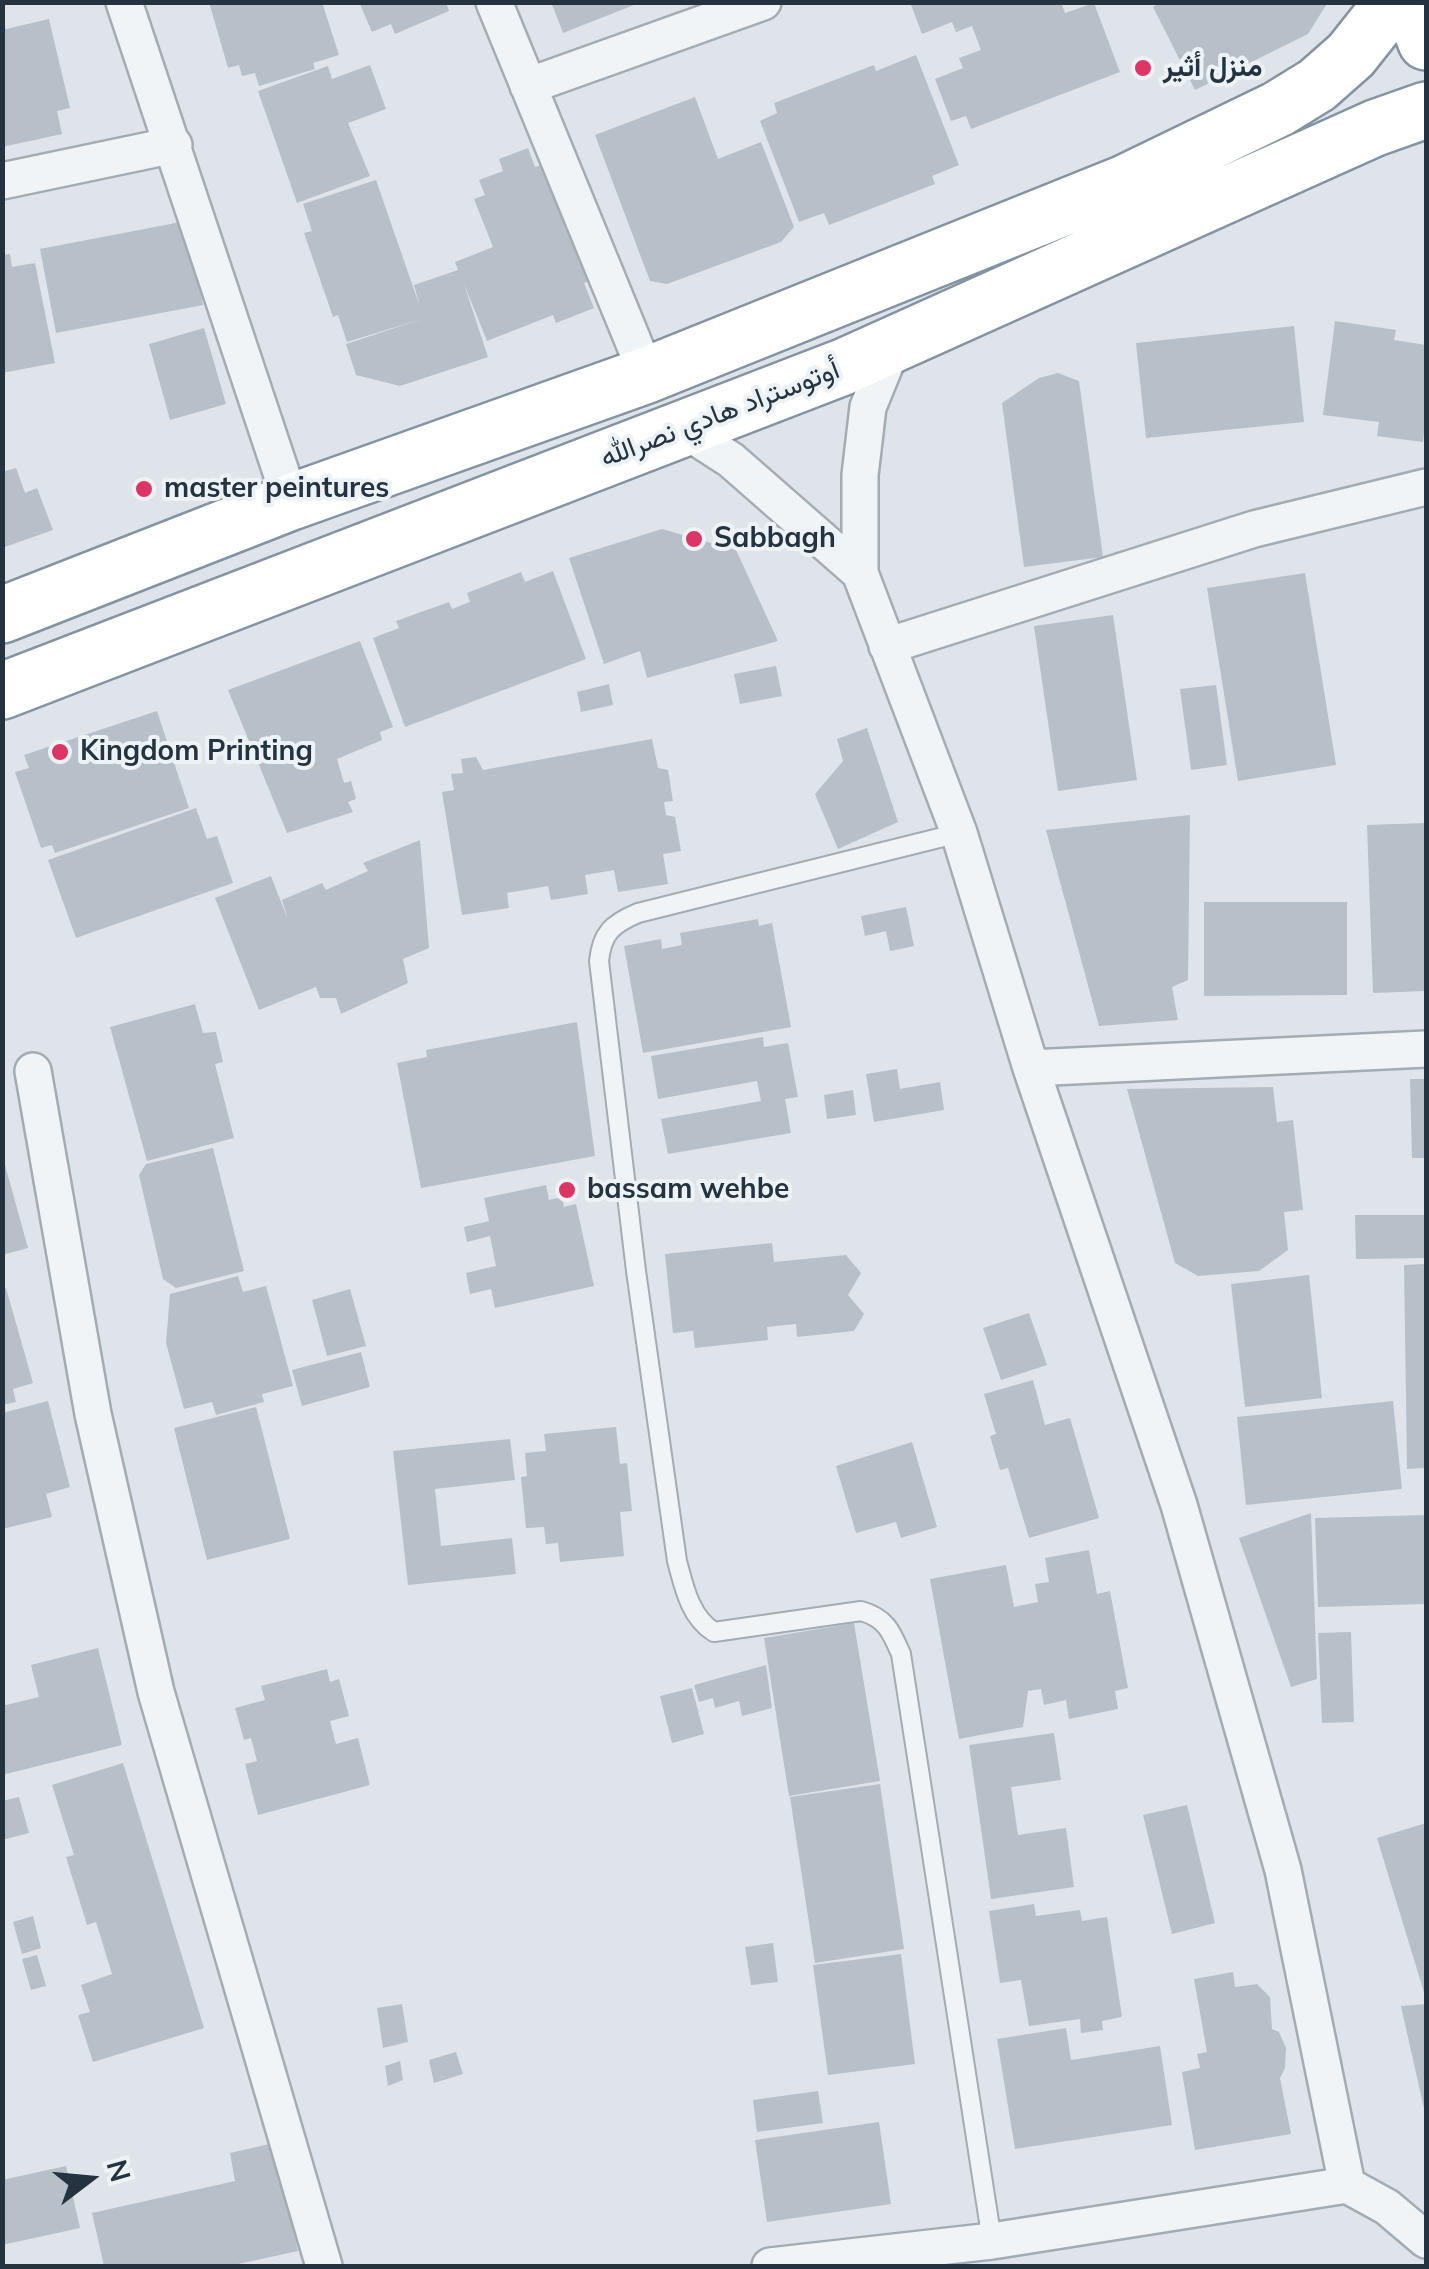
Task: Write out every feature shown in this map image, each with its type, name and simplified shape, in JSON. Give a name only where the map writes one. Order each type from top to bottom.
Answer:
[{"type":"highway","points":[[2,615],[291,502],[646,375],[1126,183],[1278,110],[1316,85],[1350,55],[1393,2]]},
{"type":"highway","points":[[1410,2],[1426,42]]},
{"type":"highway","name":"أوتوستراد هادي نصرالله","points":[[2,691],[893,346],[1375,128],[1426,110]]},
{"type":"street","points":[[124,2],[291,502]]},
{"type":"street","points":[[494,2],[646,375]]},
{"type":"street","points":[[528,86],[763,2]]},
{"type":"street","points":[[2,182],[174,145]]},
{"type":"street","points":[[893,346],[868,407],[860,476],[860,573],[959,833],[1030,1068],[1179,1504],[1283,1870],[1347,2186]]},
{"type":"street","points":[[682,429],[731,460],[860,573]]},
{"type":"street","points":[[887,646],[1254,529],[1426,487]]},
{"type":"street","points":[[1030,1068],[1426,1049]]},
{"type":"street","points":[[32,1071],[92,1414],[156,1692],[324,2266]]},
{"type":"street","points":[[770,2266],[992,2241],[1347,2186],[1387,2206],[1426,2240]]},
{"type":"lane","points":[[959,833],[638,913],[621,920],[601,940],[599,961],[636,1271],[677,1561],[685,1593],[698,1617],[714,1632],[861,1610],[888,1624],[901,1654],[992,2241]]},
{"type":"building","points":[[209,2],[322,2],[339,55],[313,63],[315,69],[259,86],[255,73],[242,76],[239,65],[228,68]]},
{"type":"building","points":[[359,2],[446,2],[449,11],[395,34],[391,24],[372,32]]},
{"type":"building","points":[[551,2],[639,2],[639,3],[563,33]]},
{"type":"building","points":[[910,2],[1061,2],[1065,13],[1094,3],[1120,72],[971,129],[966,116],[951,121],[935,79],[963,68],[959,58],[981,50],[972,26],[956,32],[952,22],[922,34]]},
{"type":"building","points":[[1161,2],[1328,2],[1308,34],[1195,90],[1153,7]]},
{"type":"building","points":[[49,19],[70,108],[57,111],[62,134],[2,147],[2,30]]},
{"type":"building","points":[[916,55],[959,165],[932,176],[935,184],[829,225],[824,213],[799,222],[760,121],[777,113],[774,103],[874,65],[876,71]]},
{"type":"building","points":[[370,65],[386,109],[348,123],[370,176],[297,203],[258,91],[328,66],[332,79]]},
{"type":"building","points":[[695,97],[718,159],[761,142],[794,227],[781,242],[667,284],[650,281],[595,135]]},
{"type":"building","points":[[528,148],[535,167],[542,165],[589,281],[584,283],[594,308],[556,323],[553,315],[487,341],[464,284],[488,357],[400,386],[356,375],[346,344],[425,318],[347,342],[338,315],[333,317],[304,233],[312,231],[303,204],[376,180],[420,307],[414,285],[458,270],[455,262],[493,247],[474,199],[485,195],[479,180],[503,171],[499,159]]},
{"type":"building","points":[[186,221],[203,305],[56,333],[40,249]]},
{"type":"building","points":[[10,254],[12,267],[35,263],[55,363],[2,373],[2,255]]},
{"type":"building","points":[[1335,321],[1396,330],[1394,340],[1426,345],[1423,442],[1377,436],[1379,422],[1323,415]]},
{"type":"building","points":[[1294,326],[1304,422],[1146,438],[1136,343]]},
{"type":"building","points":[[204,328],[226,404],[170,420],[149,344]]},
{"type":"building","points":[[1058,373],[1079,381],[1103,557],[1024,567],[1002,403],[1039,378]]},
{"type":"building","points":[[16,468],[25,493],[37,488],[53,530],[2,548],[2,472]]},
{"type":"building","points":[[662,529],[736,550],[778,641],[647,678],[640,651],[604,664],[569,558]]},
{"type":"building","points":[[553,571],[586,659],[405,727],[373,638],[399,628],[396,621],[449,602],[452,609],[470,602],[467,593],[521,572],[525,582]]},
{"type":"building","points":[[1305,573],[1336,765],[1238,781],[1207,588]]},
{"type":"building","points":[[1113,615],[1137,780],[1058,791],[1034,626]]},
{"type":"building","points":[[360,641],[393,727],[380,732],[382,740],[337,759],[344,783],[351,781],[356,799],[348,802],[353,812],[287,833],[228,690]]},
{"type":"building","points":[[776,666],[782,696],[740,704],[734,674]]},
{"type":"building","points":[[609,684],[613,705],[581,712],[577,692]]},
{"type":"building","points":[[1216,685],[1227,765],[1191,770],[1180,689]]},
{"type":"building","points":[[157,711],[189,808],[55,853],[52,845],[41,848],[15,772],[29,768],[24,755]]},
{"type":"building","points":[[867,728],[898,822],[838,849],[815,794],[843,761],[837,739]]},
{"type":"building","points":[[652,739],[658,768],[668,770],[673,801],[664,802],[666,815],[675,817],[681,851],[663,854],[668,884],[618,892],[614,870],[585,875],[588,894],[551,900],[548,886],[507,893],[509,908],[462,915],[442,792],[454,790],[451,774],[463,773],[461,759],[476,757],[483,770]]},
{"type":"building","points":[[196,808],[207,839],[217,836],[233,883],[76,938],[48,860]]},
{"type":"building","points":[[1190,815],[1188,980],[1172,987],[1178,1020],[1099,1026],[1046,830]]},
{"type":"building","points":[[1426,823],[1426,991],[1373,993],[1367,825]]},
{"type":"building","points":[[420,840],[429,948],[403,959],[408,983],[341,1014],[336,998],[320,998],[316,987],[259,1010],[215,898],[271,876],[288,920],[282,900],[322,883],[326,890],[368,871],[363,863]]},
{"type":"building","points":[[1204,902],[1347,902],[1347,995],[1204,996]]},
{"type":"building","points":[[906,907],[914,946],[890,951],[886,931],[865,936],[861,916]]},
{"type":"building","points":[[758,919],[759,926],[772,923],[791,1027],[643,1053],[624,946],[661,939],[662,949],[682,945],[680,933]]},
{"type":"building","points":[[195,1004],[203,1033],[216,1032],[223,1062],[215,1064],[234,1138],[147,1161],[110,1027]]},
{"type":"building","points":[[577,1022],[595,1156],[421,1188],[397,1063],[427,1057],[426,1050]]},
{"type":"building","points":[[763,1037],[764,1047],[788,1043],[798,1097],[785,1099],[791,1133],[668,1154],[661,1119],[761,1101],[757,1081],[658,1099],[651,1056]]},
{"type":"building","points":[[897,1069],[900,1089],[940,1082],[944,1110],[874,1122],[866,1074]]},
{"type":"building","points":[[1410,1079],[1426,1079],[1426,1158],[1412,1158]]},
{"type":"building","points":[[1273,1087],[1277,1122],[1293,1120],[1303,1210],[1284,1212],[1288,1250],[1259,1271],[1198,1276],[1175,1263],[1127,1089]]},
{"type":"building","points":[[853,1090],[856,1115],[827,1119],[824,1095]]},
{"type":"building","points":[[213,1148],[244,1271],[176,1288],[163,1279],[139,1175],[146,1164]]},
{"type":"building","points":[[2,1154],[28,1248],[2,1255]]},
{"type":"building","points":[[546,1185],[549,1200],[562,1197],[564,1207],[576,1204],[594,1286],[495,1308],[491,1289],[470,1294],[466,1273],[496,1266],[490,1236],[467,1242],[464,1227],[489,1221],[484,1198]]},
{"type":"building","points":[[1355,1215],[1426,1215],[1426,1258],[1356,1259]]},
{"type":"building","points":[[772,1243],[774,1262],[846,1255],[861,1273],[848,1295],[864,1314],[854,1331],[797,1337],[796,1324],[767,1327],[768,1340],[695,1348],[693,1331],[673,1333],[665,1254]]},
{"type":"building","points":[[1426,1264],[1426,1468],[1407,1469],[1404,1265]]},
{"type":"building","points":[[1309,1275],[1322,1398],[1245,1407],[1231,1284]]},
{"type":"building","points":[[238,1276],[243,1292],[266,1286],[293,1386],[262,1394],[264,1402],[216,1415],[212,1402],[184,1409],[166,1343],[170,1294]]},
{"type":"building","points":[[6,1288],[33,1383],[13,1389],[16,1402],[2,1405],[2,1289]]},
{"type":"building","points":[[350,1289],[366,1346],[327,1356],[312,1300]]},
{"type":"building","points":[[1029,1313],[1047,1365],[1001,1380],[983,1328]]},
{"type":"building","points":[[361,1352],[370,1387],[302,1406],[292,1370]]},
{"type":"building","points":[[1033,1380],[1045,1425],[1070,1418],[1099,1518],[1029,1538],[1008,1468],[1000,1470],[990,1436],[996,1434],[984,1394]]},
{"type":"building","points":[[48,1401],[70,1487],[46,1494],[52,1517],[2,1529],[2,1413]]},
{"type":"building","points":[[1393,1401],[1402,1489],[1246,1505],[1237,1417]]},
{"type":"building","points":[[256,1407],[290,1539],[207,1560],[174,1428]]},
{"type":"building","points":[[616,1427],[620,1464],[627,1463],[632,1511],[620,1512],[624,1556],[560,1562],[558,1543],[546,1544],[544,1527],[526,1528],[521,1477],[527,1476],[525,1453],[546,1451],[544,1434]]},
{"type":"building","points":[[510,1439],[515,1480],[435,1489],[441,1546],[512,1538],[516,1574],[408,1585],[393,1451]]},
{"type":"building","points":[[912,1442],[937,1527],[901,1538],[896,1522],[856,1533],[836,1466]]},
{"type":"building","points":[[1311,1513],[1317,1679],[1291,1687],[1239,1538]]},
{"type":"building","points":[[1426,1515],[1426,1604],[1318,1607],[1315,1518]]},
{"type":"building","points":[[1089,1550],[1097,1594],[1110,1591],[1128,1688],[1115,1691],[1118,1709],[1069,1719],[1066,1700],[1044,1705],[1041,1689],[1028,1691],[1023,1727],[959,1739],[930,1579],[1006,1565],[1014,1607],[1038,1602],[1035,1584],[1049,1582],[1045,1558]]},
{"type":"building","points":[[854,1623],[880,1781],[789,1796],[764,1638]]},
{"type":"building","points":[[1351,1632],[1354,1722],[1322,1723],[1318,1633]]},
{"type":"building","points":[[98,1648],[122,1745],[2,1775],[2,1706],[39,1697],[31,1665]]},
{"type":"building","points":[[766,1665],[772,1708],[742,1716],[739,1701],[715,1708],[713,1698],[699,1702],[694,1685]]},
{"type":"building","points":[[327,1669],[330,1682],[339,1679],[349,1716],[330,1721],[336,1744],[358,1738],[370,1785],[258,1815],[245,1764],[257,1761],[251,1738],[244,1740],[235,1708],[265,1700],[261,1686]]},
{"type":"building","points":[[692,1688],[704,1734],[672,1743],[660,1696]]},
{"type":"building","points":[[1054,1733],[1061,1780],[1011,1787],[1018,1835],[1066,1828],[1074,1887],[991,1899],[969,1745]]},
{"type":"building","points":[[123,1763],[204,2028],[93,2062],[78,2015],[90,2012],[81,1985],[112,1974],[96,1922],[87,1925],[66,1857],[74,1855],[52,1785]]},
{"type":"building","points":[[880,1784],[904,1949],[815,1963],[790,1797]]},
{"type":"building","points":[[19,1797],[29,1833],[2,1840],[2,1801]]},
{"type":"building","points":[[1187,1805],[1215,1923],[1172,1934],[1143,1815]]},
{"type":"building","points":[[1426,1823],[1426,1999],[1377,1838]]},
{"type":"building","points":[[1034,1904],[1036,1916],[1080,1910],[1082,1921],[1107,1917],[1122,2017],[1102,2021],[1103,2030],[1081,2033],[1080,2019],[1029,2026],[1021,1980],[1000,1983],[989,1911]]},
{"type":"building","points":[[33,1916],[41,1948],[22,1954],[13,1922]]},
{"type":"building","points":[[773,1943],[778,1982],[751,1985],[745,1947]]},
{"type":"building","points":[[901,1954],[915,2064],[828,2075],[813,1965]]},
{"type":"building","points":[[37,1955],[46,1986],[31,1990],[22,1959]]},
{"type":"building","points":[[1233,1972],[1235,1987],[1257,1984],[1270,1997],[1272,2029],[1279,2032],[1286,2048],[1280,2078],[1291,2134],[1195,2150],[1182,2072],[1200,2068],[1197,2054],[1207,2052],[1194,1979]]},
{"type":"building","points":[[402,2004],[408,2042],[383,2048],[377,2008]]},
{"type":"building","points":[[1426,2004],[1426,2112],[1425,2113],[1401,2006]]},
{"type":"building","points":[[1066,2028],[1071,2060],[1160,2046],[1172,2125],[1015,2149],[997,2039]]},
{"type":"building","points":[[456,2052],[463,2074],[434,2083],[429,2060]]},
{"type":"building","points":[[400,2061],[403,2080],[388,2086],[385,2066]]},
{"type":"building","points":[[818,2091],[823,2123],[757,2132],[753,2100]]},
{"type":"building","points":[[879,2122],[891,2204],[767,2222],[755,2140]]},
{"type":"building","points":[[274,2143],[298,2251],[229,2266],[104,2266],[92,2213],[235,2181],[230,2153]]},
{"type":"building","points":[[66,2166],[80,2228],[2,2245],[2,2180]]},
{"type":"place","name":"منزل أثير","points":[[1143,68]]},
{"type":"place","name":"master peintures","points":[[144,489]]},
{"type":"place","name":"Sabbagh","points":[[694,539]]},
{"type":"place","name":"Kingdom Printing","points":[[60,752]]},
{"type":"place","name":"bassam wehbe","points":[[567,1190]]}]
